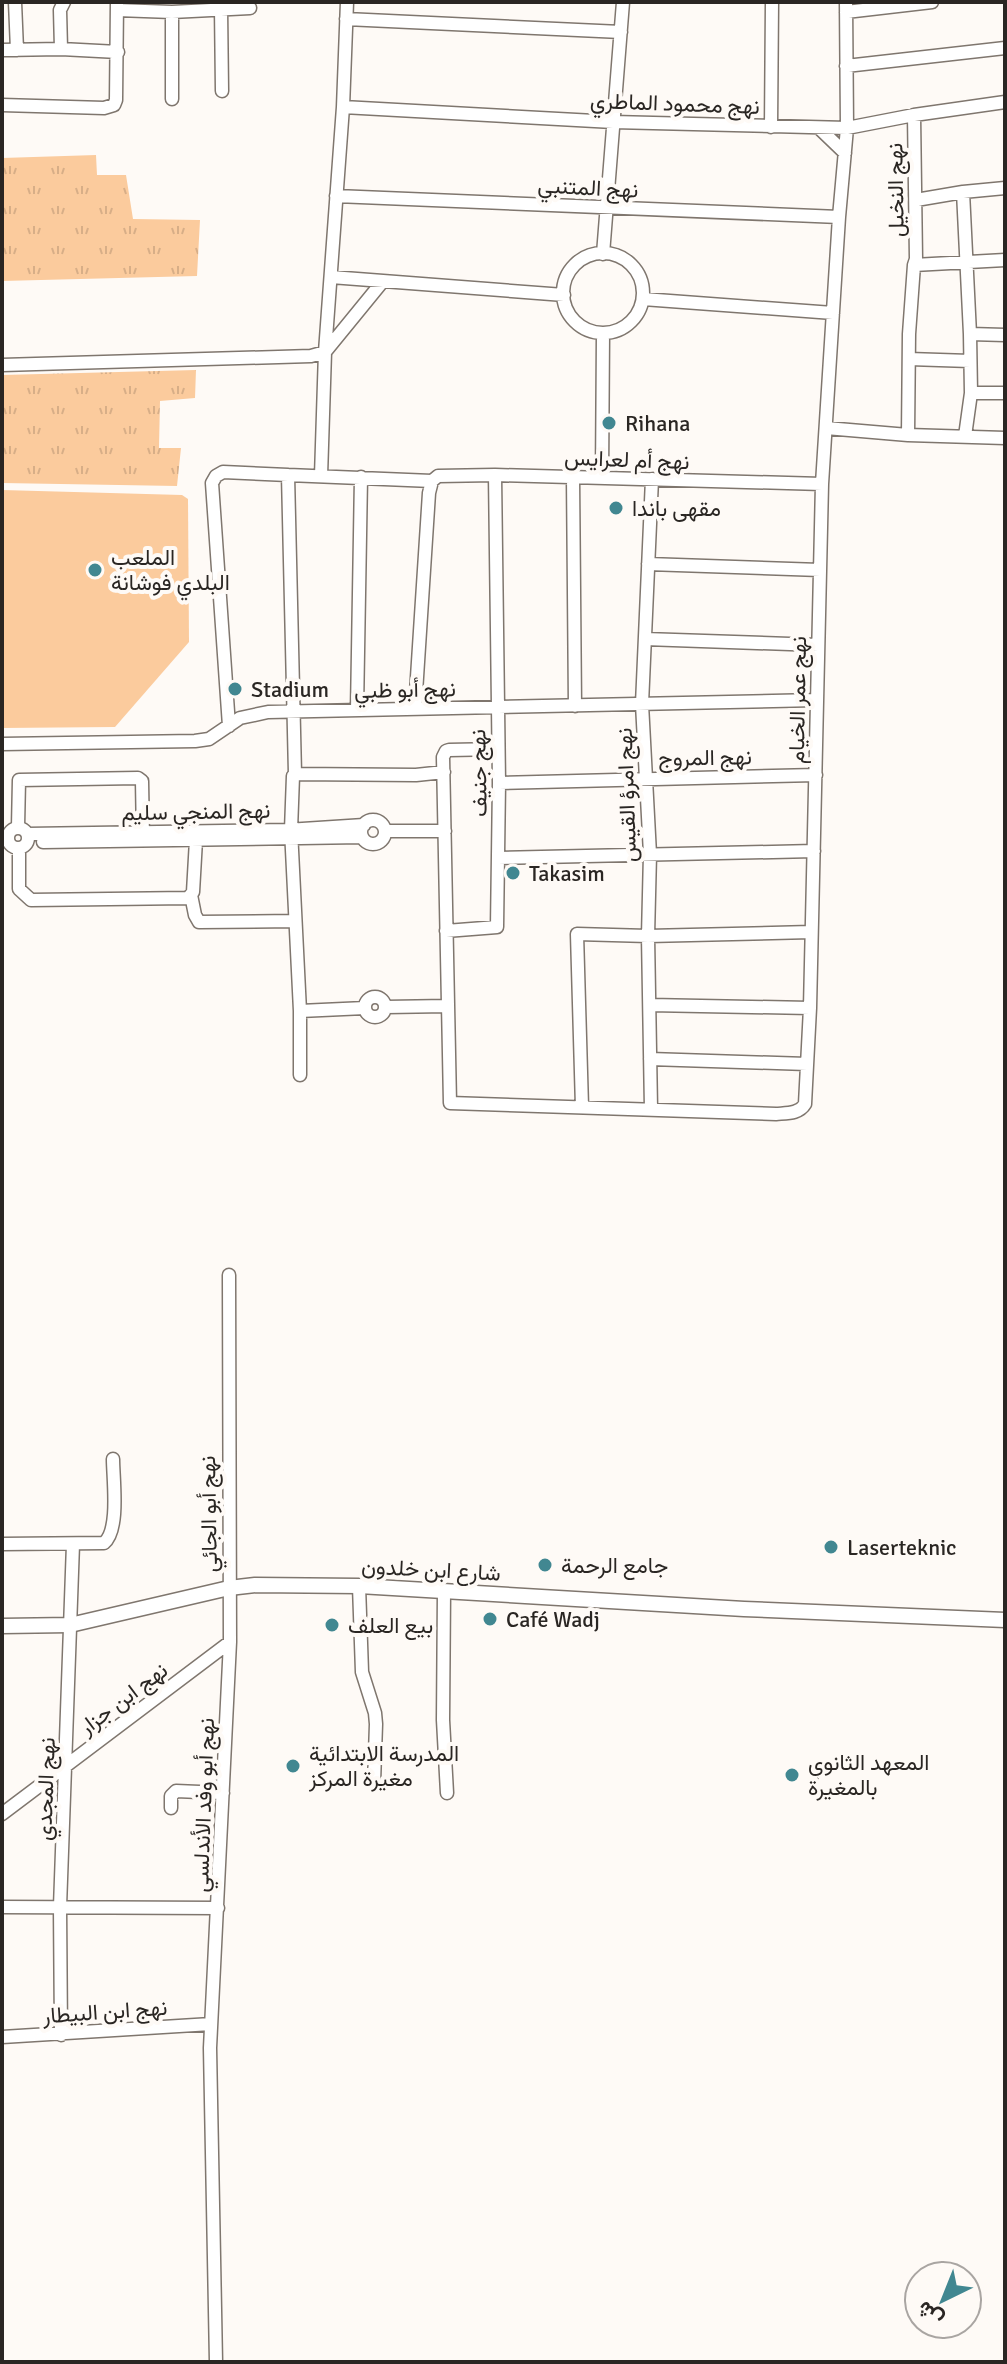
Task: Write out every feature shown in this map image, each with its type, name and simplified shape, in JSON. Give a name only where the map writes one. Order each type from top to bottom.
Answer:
[{"type":"street","points":[[61,49],[60,10],[64,2]]},
{"type":"street","points":[[321,476],[325,352],[343,107],[347,2]]},
{"type":"street","points":[[603,254],[623,2]]},
{"type":"street","points":[[771,127],[772,2]]},
{"type":"street","points":[[846,7],[932,2]]},
{"type":"street","points":[[2,105],[110,107],[116,100],[117,6],[172,12],[226,6],[250,8]]},
{"type":"street","points":[[222,91],[226,6]]},
{"type":"street","name":"نهج عمر الخيام","points":[[447,1006],[450,1103],[776,1114],[795,1112],[805,1104],[822,484],[847,128],[846,7]]},
{"type":"street","points":[[11,8],[17,50]]},
{"type":"street","points":[[172,12],[172,99]]},
{"type":"street","points":[[346,19],[621,32]]},
{"type":"street","points":[[846,66],[1005,48]]},
{"type":"street","points":[[2,50],[118,52]]},
{"type":"street","name":"نهج محمود الماطري","points":[[343,107],[613,122],[847,128],[1005,102]]},
{"type":"street","name":"نهج النخيل","points":[[908,435],[909,359],[916,259],[914,115]]},
{"type":"street","points":[[819,128],[845,153]]},
{"type":"street","points":[[916,200],[1005,188]]},
{"type":"street","points":[[963,192],[971,393],[965,436]]},
{"type":"street","name":"نهج المتنبي","points":[[336,196],[839,217]]},
{"type":"street","points":[[603,254],[620,257],[633,268],[641,282],[643,299],[631,322],[618,330],[603,333],[587,330],[574,320],[564,295],[566,279],[574,266],[588,257],[603,254]]},
{"type":"street","points":[[914,265],[1005,260]]},
{"type":"street","points":[[331,277],[564,295]]},
{"type":"street","points":[[2,365],[311,356],[325,352],[383,281]]},
{"type":"street","points":[[643,299],[833,313]]},
{"type":"street","points":[[602,478],[603,333]]},
{"type":"street","points":[[970,334],[1005,335]]},
{"type":"street","points":[[909,359],[970,361]]},
{"type":"street","points":[[971,393],[1005,393]]},
{"type":"street","points":[[826,428],[908,435],[1005,438]]},
{"type":"street","name":"نهج أم لعرايس","points":[[229,726],[212,483],[223,472],[361,477],[430,487],[438,476],[446,475],[822,484]]},
{"type":"street","points":[[288,475],[295,774],[291,834],[300,1075]]},
{"type":"street","name":"نهج جنيف","points":[[446,931],[497,927],[499,783],[495,475]]},
{"type":"street","points":[[357,710],[361,477]]},
{"type":"street","points":[[573,477],[575,706]]},
{"type":"street","name":"نهج امرؤ القيس","points":[[651,1109],[650,854],[642,704],[652,479]]},
{"type":"street","points":[[415,708],[430,487]]},
{"type":"street","points":[[648,564],[820,570]]},
{"type":"street","points":[[645,639],[818,645]]},
{"type":"street","name":"نهج أبو ظبي","points":[[2,744],[195,741],[209,739],[250,714],[816,700]]},
{"type":"street","points":[[300,1011],[365,1008],[368,1000],[375,997],[382,1000],[386,1007],[447,1006],[443,757],[446,751],[498,749]]},
{"type":"street","points":[[295,774],[401,775],[444,772]]},
{"type":"street","name":"نهج المروج","points":[[499,783],[816,775]]},
{"type":"street","points":[[143,836],[142,781],[138,778],[19,780],[14,838],[19,889],[31,900],[188,898],[191,895]]},
{"type":"street","name":"نهج المنجي سليم","points":[[143,836],[196,840],[363,831],[370,820],[378,821],[385,831],[445,831]]},
{"type":"street","name":"نهج المنجي سليم","points":[[14,838],[291,834]]},
{"type":"street","points":[[196,840],[191,895],[199,922],[295,921]]},
{"type":"street","points":[[498,858],[814,851]]},
{"type":"street","points":[[582,1107],[577,934],[648,936],[811,932]]},
{"type":"street","points":[[650,1005],[810,1008]]},
{"type":"street","points":[[650,1059],[807,1064]]},
{"type":"street","name":"نهج أبو الجائي","points":[[229,1275],[229,1588]]},
{"type":"street","points":[[2,1544],[104,1543],[111,1536],[114,1514],[113,1459]]},
{"type":"street","name":"نهج المجدي","points":[[61,2035],[60,1907],[73,1544]]},
{"type":"street","name":"شارع ابن خلدون","points":[[2,1626],[70,1625],[229,1588],[255,1585],[359,1586],[744,1609],[1005,1620]]},
{"type":"street","points":[[359,1586],[362,1672],[376,1724],[374,1783]]},
{"type":"street","name":"نهج أبو وفد الأندلسي","points":[[216,2362],[211,2024],[230,1642],[229,1588]]},
{"type":"street","points":[[444,1591],[443,1720],[447,1793]]},
{"type":"street","name":"نهج ابن جزار","points":[[2,1814],[230,1642]]},
{"type":"street","points":[[171,1808],[171,1796],[176,1791],[223,1793]]},
{"type":"street","points":[[2,1907],[218,1908]]},
{"type":"street","name":"نهج ابن البيطار","points":[[2,2037],[211,2024]]},
{"type":"green space","points":[[96,155],[97,175],[126,175],[133,219],[200,220],[197,276],[2,281],[2,158]]},
{"type":"green space","points":[[196,370],[195,398],[160,401],[159,448],[181,448],[177,486],[2,483],[2,375]]},
{"type":"green space","name":"الملعب البلدي فوشانة","points":[[2,490],[182,495],[188,499],[189,642],[115,727],[2,728]]},
{"type":"place","name":"Rihana","points":[[609,423]]},
{"type":"place","name":"مقهى باندا","points":[[616,508]]},
{"type":"place","name":"الملعب البلدي فوشانة","points":[[95,570]]},
{"type":"place","name":"Stadium","points":[[235,689]]},
{"type":"place","name":"Takasim","points":[[513,873]]},
{"type":"place","name":"Laserteknic","points":[[831,1547]]},
{"type":"place","name":"جامع الرحمة","points":[[545,1565]]},
{"type":"place","name":"Café Wadj","points":[[490,1619]]},
{"type":"place","name":"بيع العلف","points":[[332,1625]]},
{"type":"place","name":"المدرسة الابتدائية مغيرة المركز","points":[[293,1766]]},
{"type":"place","name":"المعهد الثانوي بالمغيرة","points":[[792,1775]]}]
